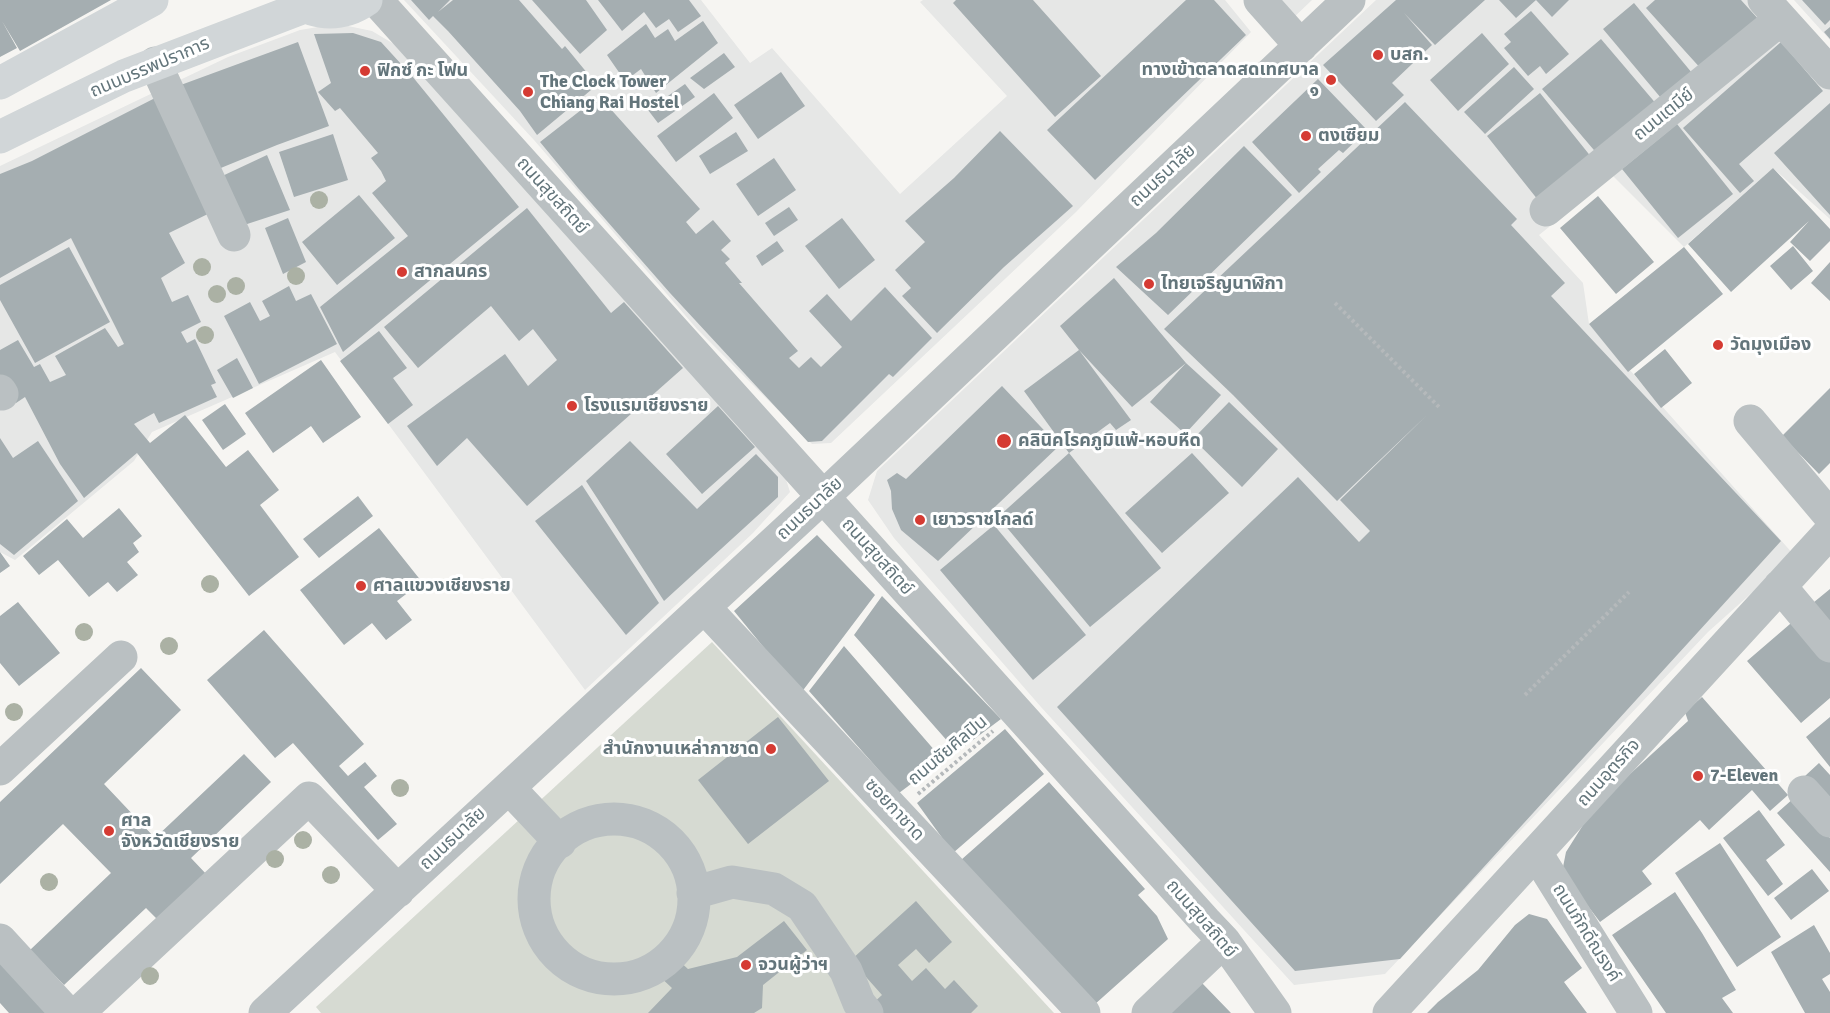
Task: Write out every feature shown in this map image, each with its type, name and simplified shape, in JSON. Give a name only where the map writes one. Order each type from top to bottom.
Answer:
[{"type":"main road","points":[[0,83],[152,0]]},
{"type":"main road","points":[[299,4],[322,12],[340,12],[366,0]]},
{"type":"main road","name":"ถนนบรรพปราการ","points":[[0,137],[124,76],[299,4]]},
{"type":"street","name":"ถนนสุขสถิตย์","points":[[375,0],[1224,941],[1275,1013]]},
{"type":"street","points":[[1260,0],[1301,46]]},
{"type":"street","name":"ถนนธนาลัย","points":[[283,1007],[398,891],[823,497],[1349,0]]},
{"type":"street","points":[[1772,10],[1830,73]]},
{"type":"street","name":"ถนนเตมีย์","points":[[1546,210],[1772,10]]},
{"type":"street","points":[[155,63],[234,235]]},
{"type":"street","points":[[1750,422],[1830,516]]},
{"type":"street","name":"ถนนอุตรกิจ","points":[[1389,1013],[1830,532]]},
{"type":"street","points":[[1780,586],[1830,645]]},
{"type":"street","name":"ซอยกาชาด","points":[[704,607],[1084,1013]]},
{"type":"street","points":[[0,769],[120,657]]},
{"type":"street","points":[[509,788],[560,842]]},
{"type":"street","points":[[1804,792],[1830,821]]},
{"type":"street","points":[[78,1013],[309,798],[398,891]]},
{"type":"street","points":[[623,820],[648,826],[669,841],[684,861],[693,885],[693,893],[694,910],[686,935],[671,953],[650,971],[624,979],[596,978],[571,968],[564,962],[551,950],[538,926],[534,898],[539,872],[552,848],[573,830],[597,821],[623,820]]},
{"type":"street","name":"ถนนภักดีณรงค์","points":[[1536,853],[1636,1013]]},
{"type":"street","points":[[693,893],[732,882],[774,889],[802,906],[846,971],[859,1003],[867,1013]]},
{"type":"street","points":[[0,940],[67,1013]]},
{"type":"street","points":[[1148,1013],[1224,941]]},
{"type":"path","points":[[1335,303],[1440,408]]},
{"type":"path","points":[[1525,695],[1629,592]]},
{"type":"path","name":"ถนนชัยศิลปิน","points":[[896,812],[998,728],[1015,710]]},
{"type":"shaded area","points":[[404,0],[701,0],[750,63],[772,48],[900,194],[1007,96],[920,2],[923,0],[1225,0],[1251,32],[1076,212],[831,443],[812,444],[697,329],[534,140]]},
{"type":"shaded area","points":[[1271,0],[1312,0],[1289,22]]},
{"type":"shaded area","points":[[1376,0],[1749,0],[1830,89],[1830,219],[1773,168],[1684,247],[1613,176],[1539,235],[1583,283],[1589,324],[1794,555],[1708,632],[1385,974],[1294,985],[1041,707],[894,538],[868,500],[877,471]]},
{"type":"shaded area","points":[[1794,0],[1830,0],[1830,40]]},
{"type":"shaded area","points":[[324,26],[348,26],[372,31],[399,47],[784,473],[790,492],[753,533],[585,690],[335,352],[152,432],[134,461],[15,560],[0,552],[0,166],[228,57],[300,30]]},
{"type":"shaded area","points":[[712,642],[1054,1013],[321,1013],[316,1007]]},
{"type":"building","points":[[0,0],[111,0],[20,51],[2,21],[17,48],[0,57]]},
{"type":"building","points":[[411,0],[450,0],[438,12],[453,0],[519,0],[562,49],[565,46],[597,85],[537,135],[520,111],[448,31],[433,16],[429,20]]},
{"type":"building","points":[[532,0],[586,0],[607,30],[580,54]]},
{"type":"building","points":[[598,0],[689,0],[701,16],[678,32],[669,19],[656,28],[644,12],[622,31]]},
{"type":"building","points":[[956,0],[1033,0],[1101,76],[1055,117],[953,3]]},
{"type":"building","points":[[1186,0],[1214,0],[1246,35],[1095,180],[1047,130]]},
{"type":"building","name":"บสก.","points":[[1396,0],[1485,0],[1435,45],[1404,13],[1432,45],[1392,83],[1404,95],[1376,121],[1323,65]]},
{"type":"building","points":[[1499,0],[1536,0],[1516,18]]},
{"type":"building","points":[[1536,0],[1569,0],[1552,17]]},
{"type":"building","points":[[1655,0],[1741,0],[1760,21],[1703,71],[1646,8]]},
{"type":"building","points":[[1802,0],[1830,0],[1830,20],[1825,25]]},
{"type":"building","points":[[1634,3],[1697,79],[1666,104],[1603,29]]},
{"type":"building","points":[[1531,11],[1569,54],[1546,74],[1540,66],[1528,76],[1504,48],[1511,42],[1504,34]]},
{"type":"building","points":[[703,21],[718,43],[656,93],[641,69],[625,81],[607,55],[646,24],[655,38],[668,29],[675,41]]},
{"type":"building","points":[[1830,27],[1830,39],[1824,32]]},
{"type":"building","points":[[353,33],[381,42],[412,76],[519,207],[343,352],[320,307],[408,236],[372,193],[386,181],[371,158],[378,153],[340,108],[335,111],[318,92],[331,83],[314,34]]},
{"type":"building","points":[[1482,33],[1509,64],[1458,111],[1430,80]]},
{"type":"building","points":[[1601,39],[1658,106],[1599,156],[1542,89]]},
{"type":"building","points":[[298,42],[329,126],[211,172],[178,86]]},
{"type":"building","points":[[1781,42],[1823,91],[1739,164],[1754,181],[1740,193],[1683,128]]},
{"type":"building","points":[[724,53],[735,67],[704,89],[690,78]]},
{"type":"building","points":[[1514,67],[1534,89],[1485,134],[1464,112]]},
{"type":"building","points":[[781,72],[805,106],[758,139],[734,105]]},
{"type":"building","points":[[1318,79],[1367,130],[1343,153],[1339,150],[1318,169],[1321,172],[1299,193],[1252,142]]},
{"type":"building","points":[[685,84],[695,97],[658,123],[648,110]]},
{"type":"building","points":[[714,93],[733,118],[676,162],[657,136]]},
{"type":"building","points":[[1540,93],[1600,168],[1546,210],[1487,136]]},
{"type":"building","points":[[599,96],[700,209],[686,222],[696,234],[713,220],[731,241],[721,250],[730,259],[725,263],[742,283],[739,283],[798,351],[789,358],[799,368],[811,357],[821,367],[842,347],[809,311],[827,294],[851,321],[885,287],[932,338],[893,377],[889,374],[822,441],[808,442],[670,293],[540,142]]},
{"type":"building","points":[[157,97],[214,211],[169,233],[185,263],[161,278],[172,302],[188,295],[201,322],[181,332],[187,343],[195,339],[216,383],[211,385],[217,397],[159,423],[154,413],[134,424],[150,443],[185,415],[226,467],[248,450],[279,490],[260,505],[299,557],[249,596],[137,453],[84,498],[60,464],[25,397],[16,403],[0,376],[0,350],[18,340],[34,367],[40,364],[50,382],[66,375],[55,356],[105,328],[118,347],[124,344],[71,238],[0,278],[0,174],[32,161]]},
{"type":"building","points":[[1405,102],[1517,219],[1511,225],[1565,283],[1551,296],[1781,541],[1400,959],[1295,971],[1057,707],[1298,477],[1359,542],[1370,531],[1340,500],[1427,415],[1337,501],[1233,395],[1164,329]]},
{"type":"building","points":[[1830,103],[1830,215],[1774,153]]},
{"type":"building","points":[[1677,124],[1733,194],[1678,238],[1622,169]]},
{"type":"building","points":[[1000,131],[1073,206],[1004,267],[937,333],[902,296],[911,288],[895,270],[925,242],[905,221],[954,178]]},
{"type":"building","points":[[736,132],[748,151],[710,174],[699,156]]},
{"type":"building","points":[[333,134],[348,180],[294,197],[279,152]]},
{"type":"building","points":[[1244,146],[1292,195],[1168,315],[1116,267],[1156,233]]},
{"type":"building","points":[[267,155],[290,210],[241,226],[218,178]]},
{"type":"building","points":[[774,158],[796,190],[758,216],[736,184]]},
{"type":"building","points":[[1773,168],[1830,229],[1830,241],[1810,261],[1790,242],[1809,221],[1731,292],[1688,244]]},
{"type":"building","points":[[359,195],[395,238],[337,285],[302,242]]},
{"type":"building","points":[[1598,196],[1654,262],[1616,294],[1560,228]]},
{"type":"building","points":[[789,207],[798,220],[774,236],[765,223]]},
{"type":"building","points":[[527,208],[611,313],[624,302],[683,368],[527,506],[467,438],[437,466],[407,426],[505,354],[528,386],[557,360],[533,329],[519,341],[491,306],[418,368],[384,327]]},
{"type":"building","points":[[288,218],[306,262],[283,274],[265,228]]},
{"type":"building","points":[[842,218],[875,260],[839,289],[805,246]]},
{"type":"building","points":[[777,241],[784,251],[762,266],[756,256]]},
{"type":"building","points":[[1793,246],[1813,271],[1791,290],[1770,266]]},
{"type":"building","points":[[69,247],[110,322],[35,363],[0,300],[0,285]]},
{"type":"building","points":[[1684,247],[1723,294],[1628,372],[1589,324]]},
{"type":"building","points":[[1830,262],[1830,301],[1811,283]]},
{"type":"building","points":[[1114,278],[1186,363],[1132,407],[1060,326]]},
{"type":"building","points":[[289,286],[296,301],[311,294],[337,344],[259,384],[224,316],[250,302],[260,321],[270,316],[262,301]]},
{"type":"building","points":[[379,331],[407,368],[393,378],[413,405],[388,424],[340,361]]},
{"type":"building","points":[[1665,349],[1692,383],[1661,408],[1634,374]]},
{"type":"building","points":[[1079,350],[1131,420],[1116,430],[1110,423],[1069,453],[1024,391]]},
{"type":"building","points":[[237,358],[253,388],[233,398],[217,370]]},
{"type":"building","points":[[321,360],[361,417],[323,443],[311,426],[273,453],[245,413]]},
{"type":"building","points":[[1186,363],[1221,395],[1185,434],[1150,402]]},
{"type":"building","points":[[1002,386],[1059,446],[938,561],[901,530],[892,509],[891,491],[887,480],[897,473],[906,479]]},
{"type":"building","points":[[1830,388],[1830,463],[1819,474],[1782,436]]},
{"type":"building","points":[[1229,402],[1278,449],[1242,487],[1193,439]]},
{"type":"building","points":[[225,404],[246,434],[223,450],[202,420]]},
{"type":"building","points":[[718,406],[755,447],[702,494],[666,454]]},
{"type":"building","points":[[0,438],[13,458],[38,441],[78,501],[14,555],[0,544]]},
{"type":"building","points":[[630,441],[697,509],[756,454],[778,477],[778,497],[664,601],[586,481]]},
{"type":"building","points":[[1069,453],[1161,568],[1090,627],[998,517]]},
{"type":"building","points":[[1192,453],[1229,493],[1162,553],[1125,513]]},
{"type":"building","points":[[582,485],[659,603],[626,635],[535,521]]},
{"type":"building","points":[[358,496],[373,516],[319,558],[303,539]]},
{"type":"building","points":[[119,508],[142,536],[133,543],[139,552],[127,562],[138,575],[117,592],[108,582],[89,597],[58,560],[39,575],[23,556],[67,519],[83,538]]},
{"type":"building","points":[[994,525],[1086,635],[1033,680],[940,570]]},
{"type":"building","name":"ศาลแขวงเชียงราย","points":[[379,528],[422,582],[397,601],[412,620],[386,640],[372,623],[344,645],[300,590]]},
{"type":"building","points":[[817,535],[875,595],[801,693],[734,611]]},
{"type":"building","points":[[0,552],[10,566],[0,573]]},
{"type":"building","points":[[1830,589],[1830,634],[1808,607]]},
{"type":"building","points":[[882,596],[1001,719],[957,752],[854,635]]},
{"type":"building","points":[[18,602],[60,653],[19,686],[0,663],[0,616]]},
{"type":"building","points":[[1797,618],[1830,656],[1830,698],[1801,723],[1747,661]]},
{"type":"building","points":[[264,630],[364,744],[339,766],[348,776],[365,762],[377,776],[364,787],[397,824],[378,840],[293,743],[275,758],[207,680]]},
{"type":"building","points":[[844,646],[943,760],[899,793],[809,691]]},
{"type":"building","name":"ศาล จังหวัดเชียงราย","points":[[141,668],[181,710],[104,784],[155,838],[244,754],[271,782],[191,858],[208,876],[160,922],[146,908],[64,985],[30,950],[111,873],[63,824],[0,884],[0,802]]},
{"type":"building","points":[[1702,697],[1788,795],[1770,811],[1752,790],[1709,830],[1700,820],[1642,871],[1652,884],[1600,922],[1562,872],[1566,852],[1595,806],[1688,721],[1685,712]]},
{"type":"building","name":"สำนักงานเหล่ากาชาด","points":[[778,717],[829,781],[748,844],[698,780]]},
{"type":"building","points":[[1830,717],[1830,767],[1806,737]]},
{"type":"building","points":[[1005,729],[1044,774],[953,853],[917,803]]},
{"type":"building","points":[[1819,763],[1830,775],[1830,804],[1805,776]]},
{"type":"building","points":[[1049,782],[1145,889],[1138,895],[1157,916],[1168,939],[1094,1005],[961,860]]},
{"type":"building","points":[[1794,798],[1830,838],[1830,872],[1777,813]]},
{"type":"building","points":[[1759,810],[1785,845],[1766,860],[1783,884],[1768,896],[1723,838]]},
{"type":"building","points":[[1720,843],[1781,937],[1737,967],[1675,873]]},
{"type":"building","points":[[1812,869],[1829,891],[1791,920],[1774,898]]},
{"type":"building","points":[[1675,892],[1736,990],[1722,998],[1733,1013],[1666,1013],[1612,935]]},
{"type":"building","points":[[916,901],[952,942],[929,963],[916,949],[898,965],[912,981],[926,968],[945,989],[954,980],[978,1006],[971,1013],[878,1013],[871,1005],[882,995],[851,960]]},
{"type":"building","points":[[1529,914],[1547,919],[1582,968],[1564,982],[1587,1013],[1427,1013],[1478,970],[1515,925]]},
{"type":"building","name":"จวนผู้ว่าฯ","points":[[784,921],[807,950],[763,985],[762,1008],[754,1013],[648,1013],[672,988],[643,961],[660,944],[688,969],[737,957]]},
{"type":"building","points":[[1814,925],[1830,953],[1830,974],[1822,979],[1830,992],[1830,1013],[1805,1013],[1771,952]]},
{"type":"building","points":[[0,961],[49,1013],[9,1013],[0,1003]]},
{"type":"building","points":[[1202,983],[1231,1013],[1171,1013]]},
{"type":"place","name":"บสก.","points":[[1378,55]]},
{"type":"place","name":"ฟิกซ์ กะ โฟน","points":[[365,71]]},
{"type":"place","name":"ทางเข้าตลาดสดเทศบาล ๑","points":[[1331,80]]},
{"type":"place","name":"The Clock Tower Chiang Rai Hostel","points":[[528,92]]},
{"type":"place","name":"ตงเซียม","points":[[1306,136]]},
{"type":"place","name":"สากลนคร","points":[[402,272]]},
{"type":"place","name":"ไทยเจริญนาฬิกา","points":[[1149,284]]},
{"type":"place","name":"วัดมุงเมือง","points":[[1718,345]]},
{"type":"place","name":"โรงแรมเชียงราย","points":[[572,406]]},
{"type":"place","name":"คลินิคโรคภูมิแพ้-หอบหืด","points":[[1004,441]]},
{"type":"place","name":"เยาวราชโกลด์","points":[[920,520]]},
{"type":"place","name":"ศาลแขวงเชียงราย","points":[[361,586]]},
{"type":"place","name":"สำนักงานเหล่ากาชาด","points":[[771,749]]},
{"type":"place","name":"7-Eleven","points":[[1698,776]]},
{"type":"place","name":"ศาล จังหวัดเชียงราย","points":[[109,831]]},
{"type":"place","name":"จวนผู้ว่าฯ","points":[[746,965]]}]
